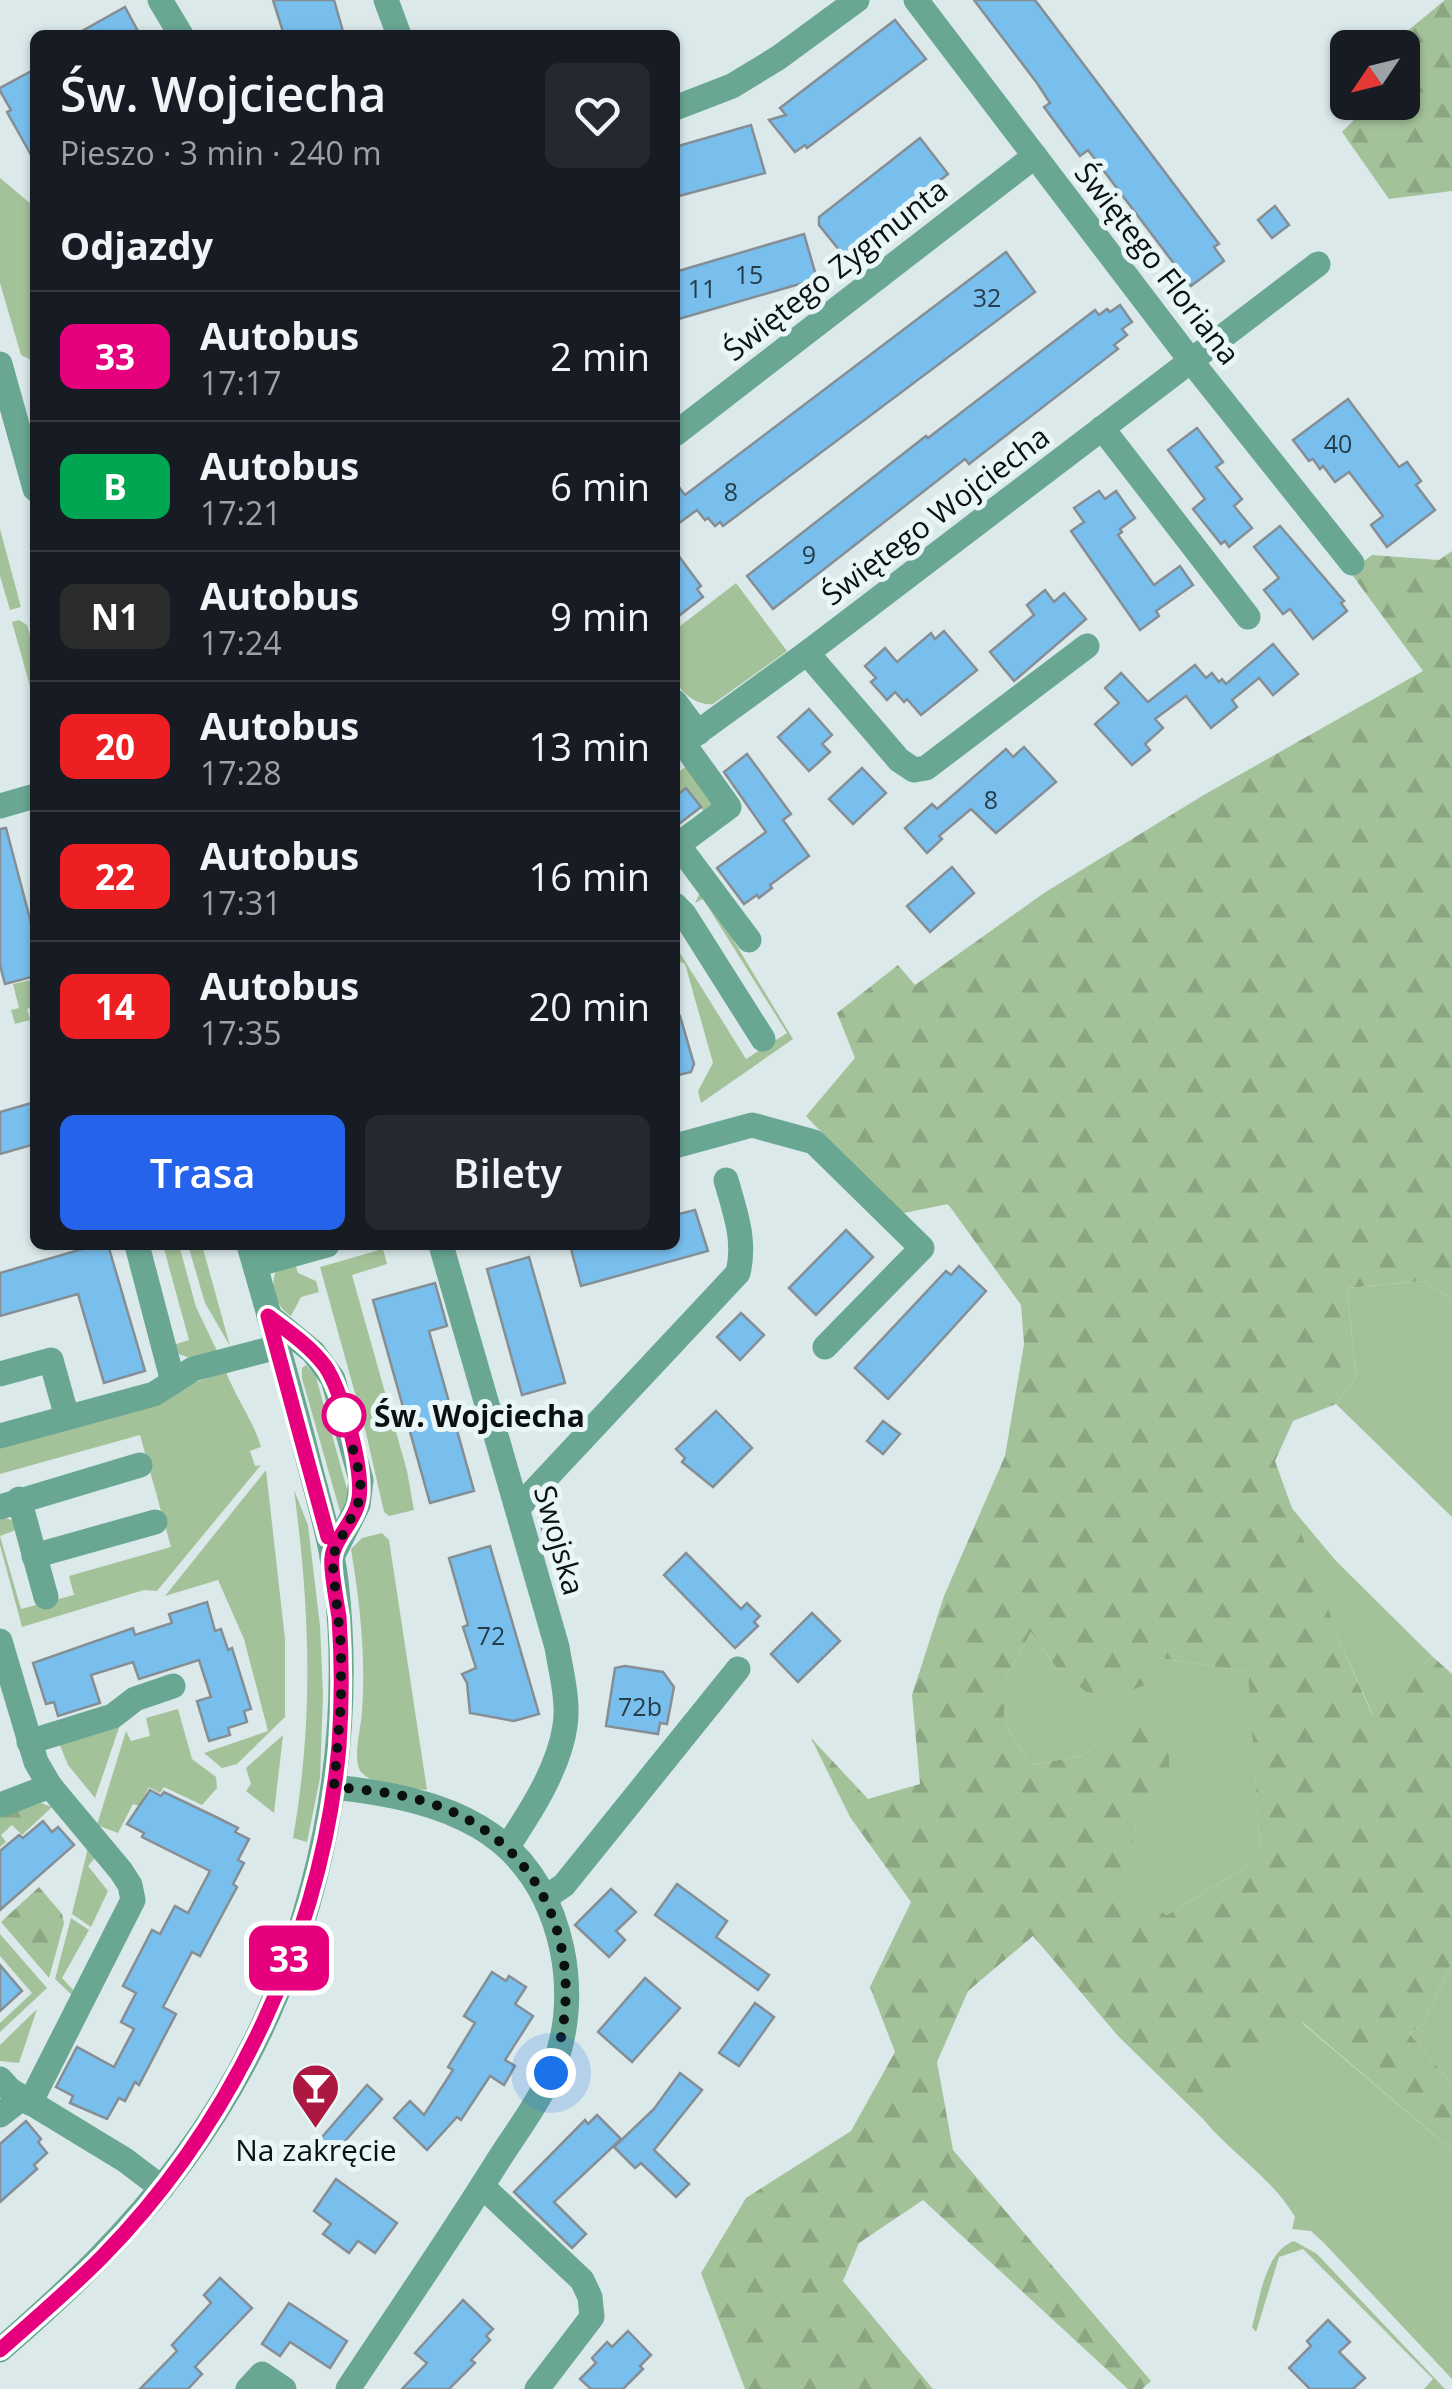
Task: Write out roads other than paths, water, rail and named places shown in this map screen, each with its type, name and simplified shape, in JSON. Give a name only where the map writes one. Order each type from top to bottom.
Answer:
[{"type":"street","points":[[160,0],[178,30]]},
{"type":"street","points":[[386,0],[397,30]]},
{"type":"street","points":[[680,106],[732,86],[778,58],[857,0]]},
{"type":"street","name":"Świętego Floriana","points":[[916,0],[1352,564]]},
{"type":"street","name":"Świętego Zygmunta","points":[[680,430],[1035,156]]},
{"type":"street","name":"Świętego Wojciecha","points":[[685,742],[1318,264]]},
{"type":"street","points":[[0,364],[30,470]]},
{"type":"street","points":[[1102,428],[1248,617]]},
{"type":"street","points":[[807,653],[900,760],[914,770],[926,768],[1087,646]]},
{"type":"street","points":[[680,844],[728,807],[685,742]]},
{"type":"street","points":[[0,806],[30,797]]},
{"type":"street","points":[[680,850],[749,940]]},
{"type":"street","points":[[680,910],[763,1039]]},
{"type":"street","points":[[680,1145],[742,1127],[770,1128],[814,1142],[922,1248],[825,1348]]},
{"type":"street","points":[[518,1508],[738,1273],[741,1235],[726,1180]]},
{"type":"street","points":[[137,1250],[173,1382]]},
{"type":"street","points":[[0,2350],[103,2256],[162,2188],[224,2098],[271,2004],[305,1910],[334,1787],[341,1646],[332,1557],[252,1255],[290,1250]]},
{"type":"street","name":"Swojska","points":[[441,1250],[557,1647],[566,1724],[555,1762],[508,1846]]},
{"type":"street","points":[[268,1316],[313,1352],[333,1379],[361,1480],[358,1504],[332,1557]]},
{"type":"street","points":[[0,1436],[154,1394],[194,1369],[278,1347]]},
{"type":"street","points":[[0,1374],[51,1360],[67,1417]]},
{"type":"street","points":[[46,1597],[34,1556],[10,1503],[140,1465]]},
{"type":"street","points":[[34,1556],[155,1522]]},
{"type":"street","points":[[0,1641],[36,1762],[50,1786],[121,1872],[130,1885],[133,1900],[26,2100],[0,2116]]},
{"type":"street","points":[[545,1898],[564,1885],[738,1669]]},
{"type":"street","points":[[30,1742],[113,1716],[135,1699],[173,1686]]},
{"type":"street","points":[[0,1805],[50,1786]]},
{"type":"street","points":[[334,1787],[430,1803],[508,1846],[545,1898],[557,1927],[565,1966],[565,2024],[551,2073],[482,2186],[348,2389]]},
{"type":"street","points":[[0,2078],[26,2100],[125,2160],[162,2188]]},
{"type":"street","points":[[482,2186],[582,2280],[590,2297],[592,2317],[537,2389]]},
{"type":"street","points":[[248,2389],[262,2374],[284,2389]]},
{"type":"place","name":"Św. Wojciecha","points":[[344,1415]]},
{"type":"place","name":"Na zakręcie","points":[[316,2130]]}]
